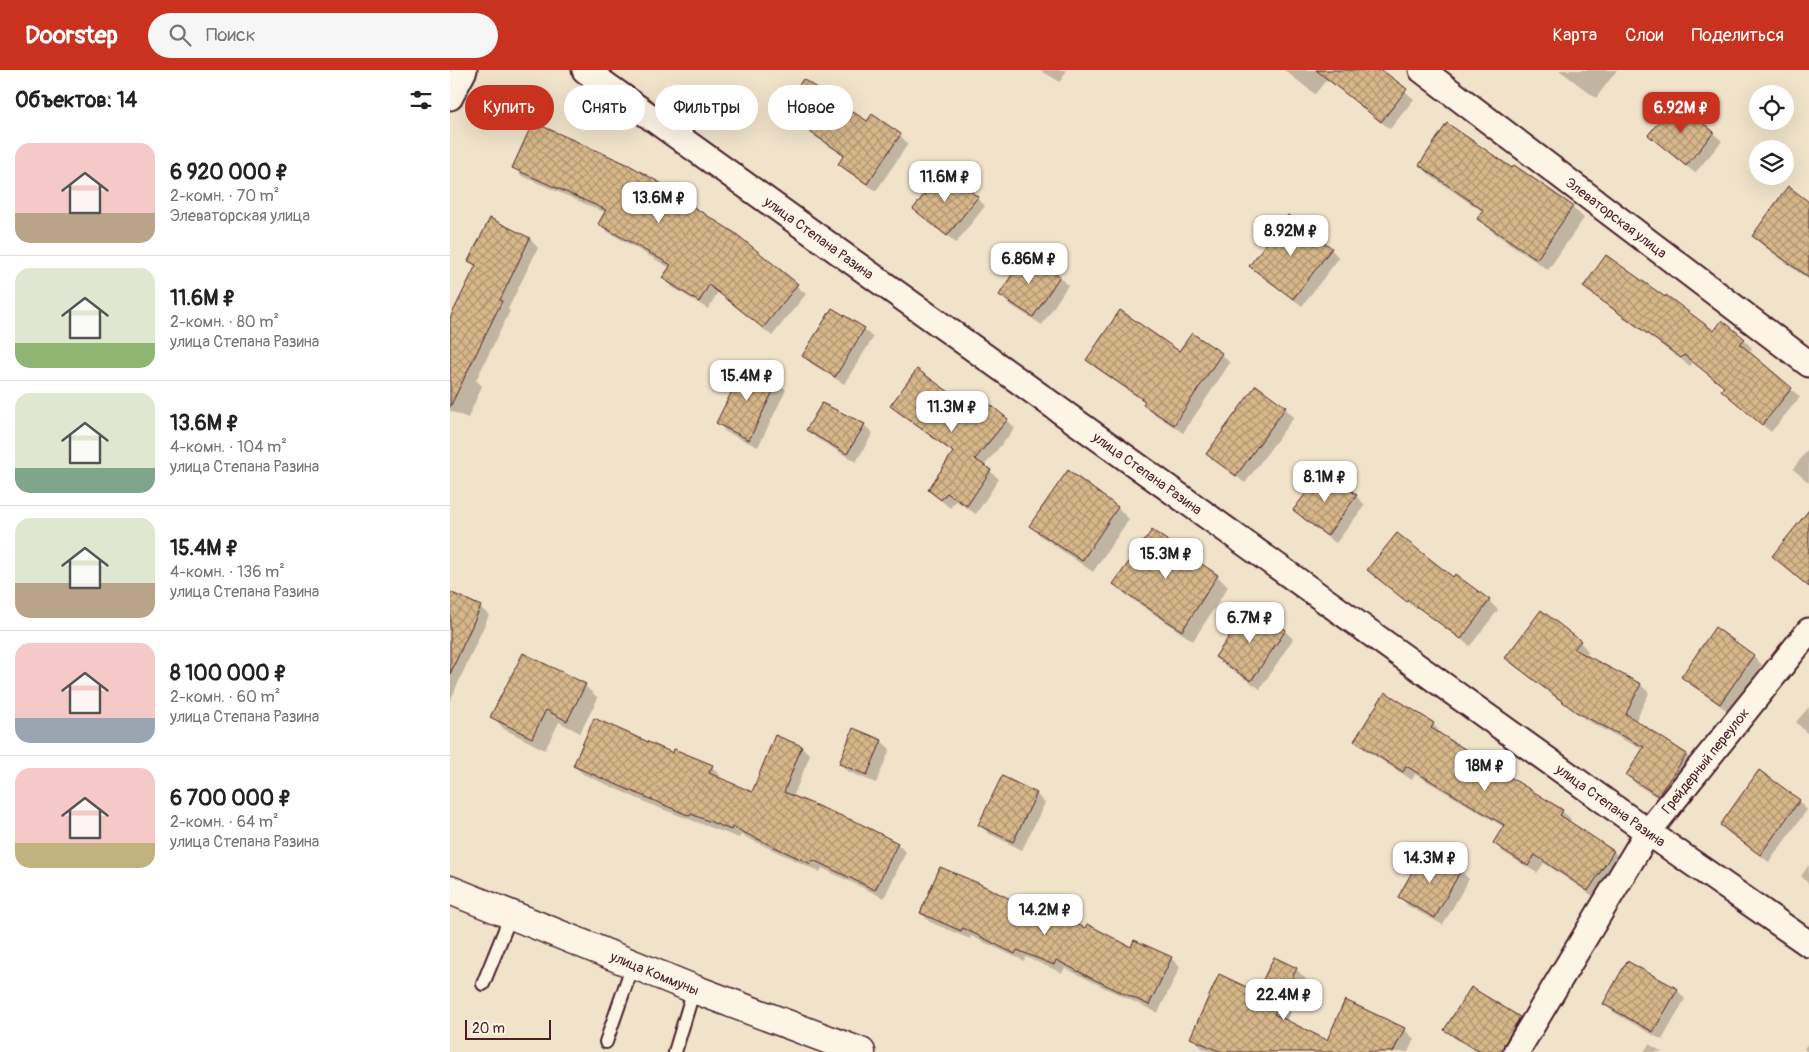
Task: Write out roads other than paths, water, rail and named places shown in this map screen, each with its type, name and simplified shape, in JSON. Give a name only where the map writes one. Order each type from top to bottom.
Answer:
[{"type":"street","points":[[450,97],[464,70]]},
{"type":"street","name":"улица Степана Разина","points":[[585,70],[1648,832],[1809,944]]},
{"type":"street","name":"Элеваторская улица","points":[[1422,70],[1809,364]]},
{"type":"street","name":"Грейдерный переулок","points":[[1516,1052],[1648,832],[1809,631]]},
{"type":"street","name":"улица Коммуны","points":[[450,890],[694,989],[861,1052]]},
{"type":"lane","points":[[483,984],[511,915]]},
{"type":"lane","points":[[606,1042],[633,964]]},
{"type":"lane","points":[[675,1052],[694,989]]}]
